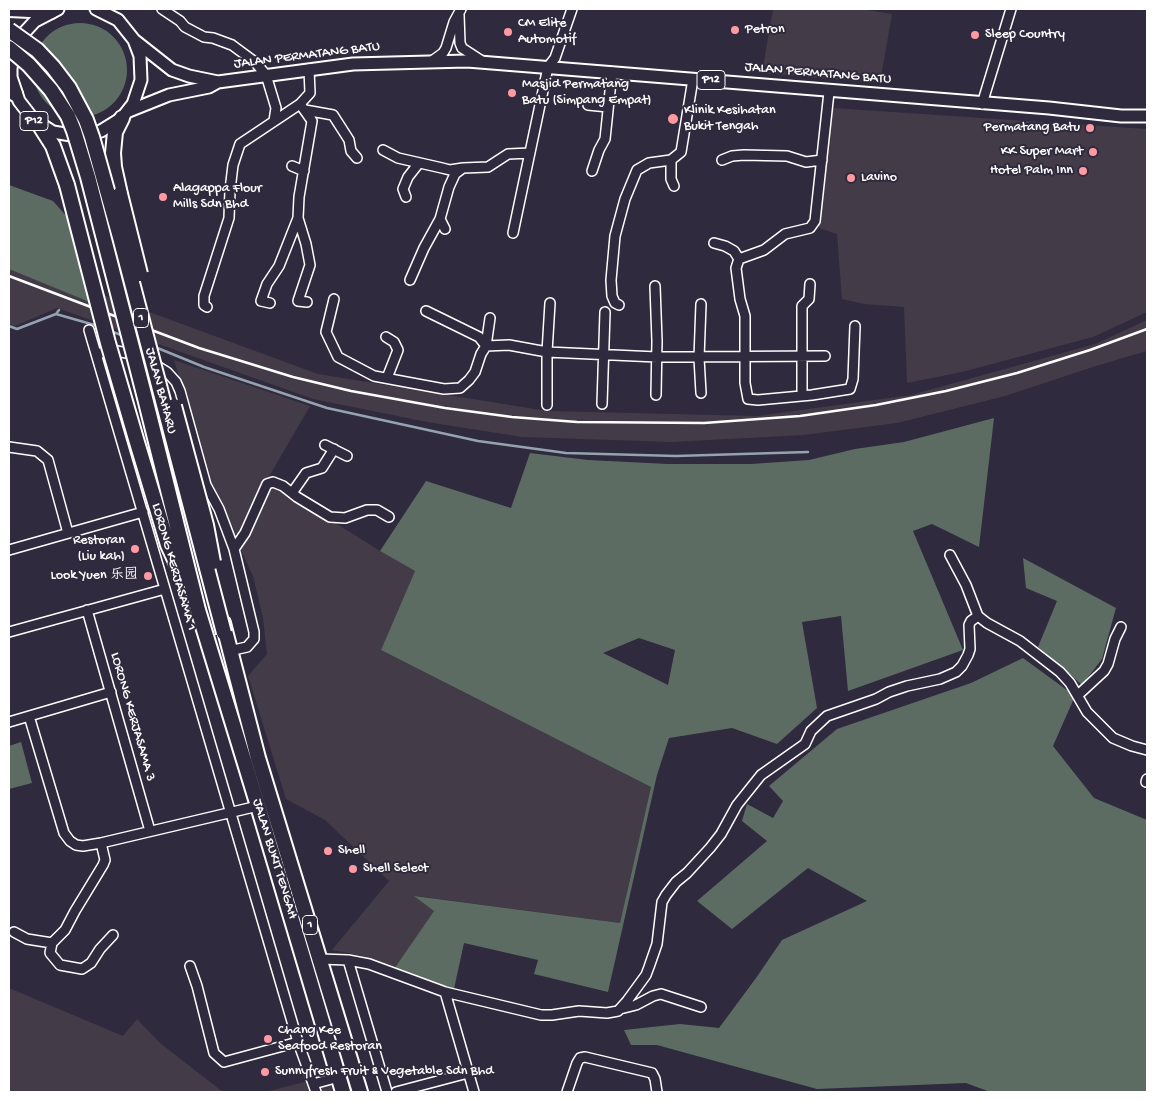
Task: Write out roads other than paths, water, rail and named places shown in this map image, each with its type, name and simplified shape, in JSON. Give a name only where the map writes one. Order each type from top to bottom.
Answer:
[{"type":"highway","points":[[9,9],[55,10]]},
{"type":"highway","name":"JALAN BAHARU","points":[[9,30],[37,50],[53,68],[68,88],[86,120],[120,237],[224,634]]},
{"type":"highway","name":"JALAN BAHARU","points":[[9,48],[51,90],[68,116],[74,131],[88,177],[203,626]]},
{"type":"highway","points":[[125,114],[115,132],[114,167],[162,362],[206,525],[224,634]]},
{"type":"highway","points":[[39,124],[53,146],[66,185],[108,343],[168,544],[198,610]]},
{"type":"highway","name":"JALAN BUKIT TENGAH","points":[[203,626],[343,1092]]},
{"type":"highway","name":"JALAN BUKIT TENGAH","points":[[224,634],[258,758],[360,1092]]},
{"type":"main road","name":"P12","points":[[55,10],[35,20],[18,42],[14,50],[11,77],[12,89],[27,114],[39,124],[61,134],[86,136],[102,131],[125,114],[137,96],[142,80],[140,56],[134,40],[124,26],[111,16],[96,9]]},
{"type":"main road","points":[[117,9],[124,26]]},
{"type":"main road","name":"JALAN PERMATANG BATU","points":[[134,40],[172,70],[189,76],[218,82],[366,63],[484,62],[1121,116],[1147,116]]},
{"type":"main road","name":"JALAN PERMATANG BATU","points":[[125,114],[169,96],[209,87],[218,82]]},
{"type":"street","points":[[162,9],[180,21],[185,27],[204,37],[213,38],[232,45],[256,62],[266,75],[276,108],[274,121]]},
{"type":"street","points":[[513,234],[548,67],[555,58],[572,9]]},
{"type":"street","points":[[982,104],[1011,9]]},
{"type":"street","points":[[432,61],[446,48],[454,22],[460,12]]},
{"type":"street","points":[[460,12],[460,43],[462,48],[484,62]]},
{"type":"street","points":[[207,307],[204,305],[204,296],[229,218],[233,166],[240,144],[274,121],[302,107],[310,93],[309,69]]},
{"type":"street","points":[[592,171],[605,139],[612,72]]},
{"type":"street","points":[[619,305],[615,303],[612,296],[611,280],[615,236],[625,199],[637,170],[649,163],[671,160],[681,152],[693,79]]},
{"type":"street","points":[[739,259],[764,250],[785,234],[810,228],[815,221],[829,92]]},
{"type":"street","points":[[588,105],[608,107]]},
{"type":"street","points":[[302,107],[332,115],[349,140],[351,151],[357,158]]},
{"type":"street","points":[[270,303],[261,301],[267,284],[279,266],[298,218],[312,121],[302,107]]},
{"type":"street","points":[[383,150],[398,158],[450,170],[488,167],[508,154],[530,153]]},
{"type":"street","points":[[722,160],[732,156],[744,155],[787,156],[806,162],[822,160]]},
{"type":"street","points":[[671,160],[671,179],[674,186]]},
{"type":"street","points":[[406,196],[403,189],[408,177],[419,163]]},
{"type":"street","points":[[292,166],[304,171]]},
{"type":"street","points":[[410,280],[440,219],[449,186],[455,174],[463,168]]},
{"type":"street","points":[[298,218],[310,265],[298,300],[307,302]]},
{"type":"street","points":[[440,219],[445,229]]},
{"type":"street","points":[[714,243],[734,251],[739,259]]},
{"type":"street","points":[[739,259],[736,268],[740,299],[745,316],[745,383],[748,399],[758,400],[812,395],[850,389],[853,379],[855,326]]},
{"type":"street","points":[[802,395],[802,306],[809,299],[810,284]]},
{"type":"street","points":[[655,286],[656,395]]},
{"type":"street","points":[[334,299],[326,332],[338,357],[374,376],[444,389],[460,388],[470,380],[486,346],[490,318]]},
{"type":"street","points":[[546,405],[550,303]]},
{"type":"street","points":[[700,304],[699,358],[701,393]]},
{"type":"street","points":[[426,311],[479,337],[486,346]]},
{"type":"street","points":[[602,404],[605,312]]},
{"type":"street","name":"LORONG KERJASAMA 1","points":[[89,330],[298,1042],[315,1088]]},
{"type":"street","points":[[386,337],[394,342],[398,350],[387,378]]},
{"type":"street","points":[[486,346],[509,346],[547,352],[657,357],[825,356]]},
{"type":"street","points":[[97,355],[112,350],[141,356],[167,372],[176,382],[206,485],[219,509],[234,549],[254,632],[254,639],[247,647],[229,651]]},
{"type":"street","points":[[325,444],[347,456]]},
{"type":"street","points":[[9,447],[37,452],[48,460],[68,533]]},
{"type":"street","points":[[292,493],[306,473],[322,468],[334,449]]},
{"type":"street","points":[[234,549],[245,533],[267,484],[273,482],[283,486],[330,517],[345,518],[367,510],[377,510],[389,517]]},
{"type":"street","points":[[9,550],[142,512]]},
{"type":"street","points":[[950,555],[966,585],[978,616],[1042,656],[1060,672],[1078,695],[1087,712],[1113,738],[1147,750]]},
{"type":"street","points":[[9,632],[165,589]]},
{"type":"street","name":"LORONG KERJASAMA 3","points":[[87,610],[150,831]]},
{"type":"street","points":[[620,1009],[646,976],[656,944],[662,902],[666,895],[676,882],[710,848],[721,834],[737,805],[761,775],[805,744],[812,731],[827,716],[876,699],[889,692],[907,686],[940,680],[956,672],[962,666],[970,649],[969,625],[978,616]]},
{"type":"street","points":[[1078,695],[1104,671],[1121,626]]},
{"type":"street","points":[[9,722],[111,692]]},
{"type":"street","points":[[29,716],[64,832],[70,841],[83,846],[101,843],[258,806]]},
{"type":"street","points":[[101,843],[105,860],[103,865],[65,930],[52,943],[50,954],[60,965],[82,969],[91,963],[100,949],[113,935]]},
{"type":"street","points":[[14,932],[27,939],[52,943]]},
{"type":"street","points":[[320,959],[348,960],[369,964],[444,992],[547,1015],[573,1012],[607,1013],[636,1005],[661,994],[701,1006]]},
{"type":"street","points":[[348,960],[387,1092]]},
{"type":"street","points":[[190,966],[214,1053],[224,1062],[298,1042]]},
{"type":"street","points":[[444,992],[474,1092]]},
{"type":"street","points":[[567,1092],[577,1063],[580,1058],[585,1057],[652,1073],[658,1092]]},
{"type":"street","points":[[396,1092],[468,1074]]},
{"type":"street","points":[[315,1088],[339,1077]]},
{"type":"waterway","points":[[9,326],[17,329],[56,314],[59,310]]},
{"type":"waterway","points":[[56,314],[98,326]]},
{"type":"waterway","points":[[110,331],[124,336]]},
{"type":"waterway","points":[[155,347],[204,367],[327,408],[478,441],[566,453],[676,456],[808,452]]},
{"type":"railway","points":[[9,276],[199,348],[293,377],[351,391],[445,408],[512,417],[577,422],[704,423],[800,416],[876,405],[946,391],[1017,373],[1090,350],[1147,329]]},
{"type":"place","name":"Petron","points":[[735,30]]},
{"type":"place","name":"CM Elite Automotif","points":[[508,32]]},
{"type":"place","name":"Sleep Country","points":[[975,35]]},
{"type":"place","name":"Masjid Permatang Batu (Simpang Empat)","points":[[512,93]]},
{"type":"place","name":"Klinik Kesihatan Bukit Tengah","points":[[673,119]]},
{"type":"place","name":"Permatang Batu","points":[[1090,128]]},
{"type":"place","name":"KK Super Mart","points":[[1093,152]]},
{"type":"place","name":"Hotel Palm Inn","points":[[1083,171]]},
{"type":"place","name":"Lavino","points":[[851,178]]},
{"type":"place","name":"Alagappa Flour Mills Sdn Bhd","points":[[163,197]]},
{"type":"place","name":"Restoran (Liu kah)","points":[[135,549]]},
{"type":"place","name":"Look Yuen 乐园","points":[[148,576]]},
{"type":"place","name":"Shell","points":[[328,851]]},
{"type":"place","name":"Shell Select","points":[[353,869]]},
{"type":"place","name":"Chang Kee Seafood Restoran","points":[[268,1039]]},
{"type":"place","name":"Sunnyfresh Fruit & Vegetable Sdn Bhd","points":[[265,1072]]}]
